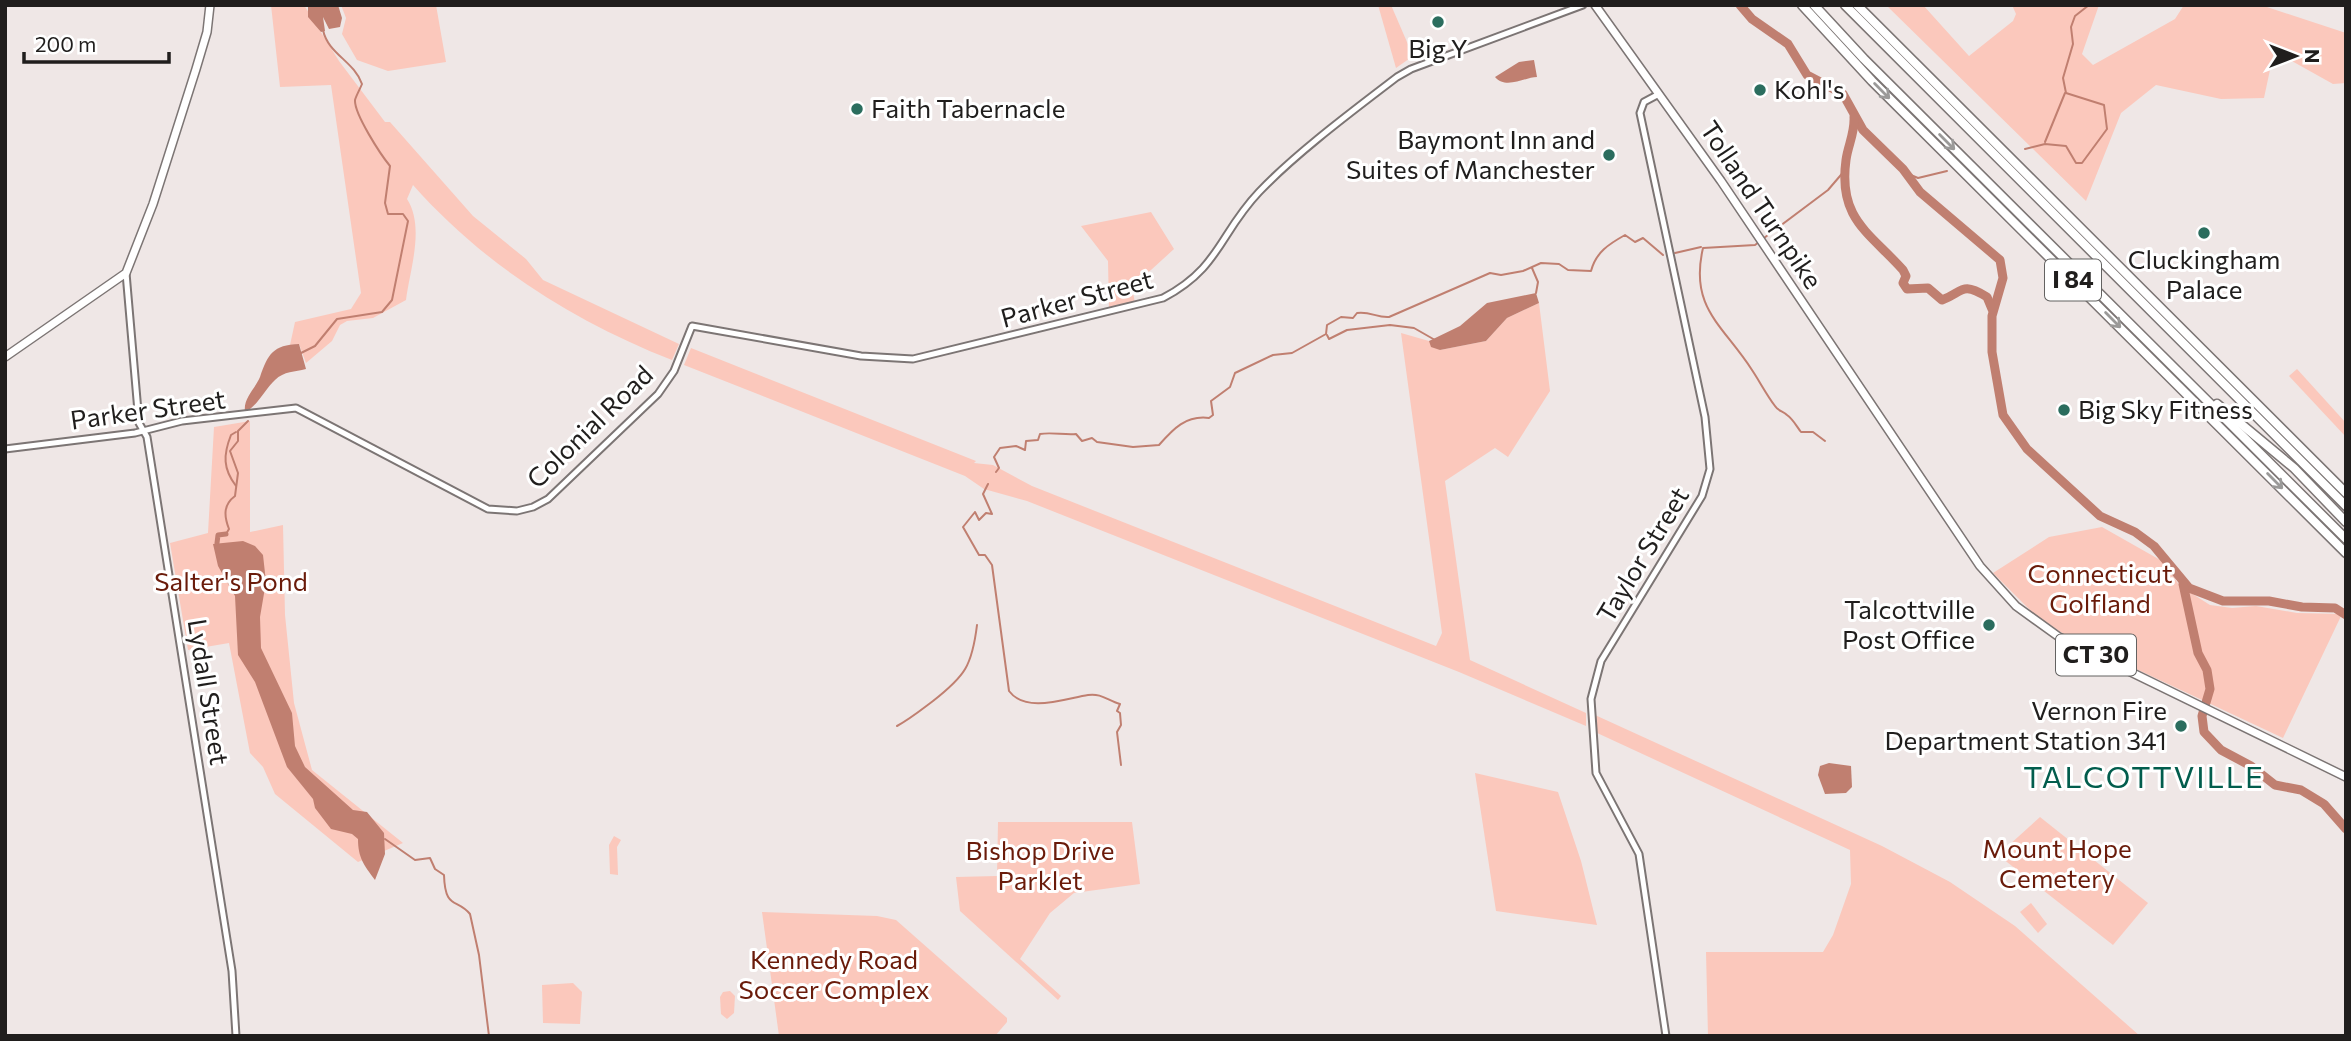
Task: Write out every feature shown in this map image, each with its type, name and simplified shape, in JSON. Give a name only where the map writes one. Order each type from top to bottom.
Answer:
[{"type":"highway","name":"I 84","points":[[1802,5],[1872,81],[2346,553]]},
{"type":"highway","points":[[1814,5],[1864,59],[2346,539]]},
{"type":"highway","points":[[1845,5],[2346,506]]},
{"type":"highway","name":"I 84","points":[[1857,5],[2346,492]]},
{"type":"highway","points":[[2177,371],[2287,461],[2346,522]]},
{"type":"highway","points":[[2309,469],[2346,512]]},
{"type":"main road","points":[[5,357],[126,273],[153,204],[190,89],[207,32],[211,5]]},
{"type":"main road","name":"Tolland Turnpike","points":[[1595,5],[1761,242],[1984,572],[2016,606],[2064,640],[2346,777]]},
{"type":"street","name":"Parker Street","points":[[692,326],[862,356],[913,359],[1163,298],[1182,288],[1210,262],[1238,217],[1262,189],[1397,77],[1583,5]]},
{"type":"street","name":"Taylor Street","points":[[1659,94],[1644,102],[1640,113],[1705,417],[1710,469],[1702,496],[1630,618],[1601,661],[1591,699],[1596,773],[1639,854],[1667,1036]]},
{"type":"street","name":"Lydall Street","points":[[126,273],[139,423],[147,437],[181,644],[232,971],[236,1036]]},
{"type":"street","name":"Colonial Road","points":[[296,408],[470,502],[495,511],[533,508],[548,499],[658,394],[674,371],[692,326]]},
{"type":"street","name":"Parker Street","points":[[5,449],[143,431],[174,422],[296,408]]},
{"type":"green space","points":[[271,5],[304,5],[339,61],[385,122],[390,122],[473,216],[526,259],[543,280],[679,344],[672,360],[635,345],[565,309],[532,288],[470,241],[413,185],[407,199],[415,222],[416,235],[406,300],[373,318],[347,321],[340,325],[332,341],[306,363],[299,344],[290,345],[295,322],[351,309],[361,293],[331,85],[280,87]]},
{"type":"green space","points":[[341,5],[436,5],[446,62],[388,71],[357,60],[342,34],[346,18]]},
{"type":"green space","points":[[1378,5],[1391,5],[1413,56],[1396,68]]},
{"type":"green space","points":[[1886,5],[1923,5],[1969,56],[2013,21],[2016,14],[2012,5],[2099,5],[2082,54],[2093,65],[2175,19],[2184,5],[2261,5],[2346,33],[2346,83],[2333,84],[2274,51],[2264,98],[2221,99],[2156,85],[2121,113],[2086,201]]},
{"type":"green space","points":[[1151,212],[1174,249],[1151,270],[1131,282],[1135,303],[1109,309],[1108,261],[1081,226]]},
{"type":"green space","points":[[1539,303],[1550,391],[1508,457],[1495,448],[1445,481],[1470,660],[1586,713],[1586,726],[1459,672],[1027,501],[984,489],[965,476],[684,365],[691,348],[976,461],[974,463],[993,465],[1032,486],[1436,646],[1442,633],[1401,333],[1429,341],[1440,350],[1486,341],[1507,318]]},
{"type":"green space","points":[[2297,369],[2346,423],[2346,437],[2289,376]]},
{"type":"green space","name":"Salter's Pond","points":[[250,421],[250,532],[283,525],[285,615],[294,703],[312,770],[403,843],[358,862],[275,794],[263,767],[250,753],[229,643],[188,650],[170,543],[208,533],[214,427]]},
{"type":"green space","name":"Connecticut Golfland","points":[[2102,527],[2162,561],[2180,586],[2210,605],[2232,608],[2256,606],[2297,613],[2342,614],[2283,738],[2068,637],[2033,613],[1993,573],[2049,537]]},
{"type":"green space","points":[[1595,715],[1882,846],[1950,882],[2015,926],[2140,1036],[1708,1036],[1706,952],[1823,952],[1833,935],[1851,884],[1850,850],[1595,732]]},
{"type":"green space","points":[[1475,773],[1558,792],[1581,861],[1597,925],[1496,911]]},
{"type":"green space","name":"Mount Hope Cemetery","points":[[2040,817],[2148,903],[2113,945],[1998,855]]},
{"type":"green space","name":"Bishop Drive Parklet","points":[[998,822],[1132,822],[1140,884],[1074,893],[1050,913],[1020,959],[1061,996],[1058,1000],[960,911],[956,877],[997,876]]},
{"type":"green space","points":[[614,836],[621,840],[617,847],[618,875],[610,874],[609,845]]},
{"type":"green space","points":[[2031,903],[2047,924],[2038,933],[2020,912]]},
{"type":"green space","name":"Kennedy Road Soccer Complex","points":[[762,912],[877,916],[896,920],[1007,1018],[1007,1022],[995,1036],[779,1036]]},
{"type":"green space","points":[[573,983],[582,992],[580,1024],[543,1023],[542,985]]},
{"type":"green space","points":[[730,991],[735,996],[734,1013],[727,1019],[721,1014],[720,997],[723,992]]},
{"type":"shaded area","points":[[308,5],[338,5],[342,18],[340,27],[329,29],[323,17],[325,31],[321,32],[308,17]]},
{"type":"shaded area","points":[[1534,60],[1537,77],[1510,83],[1499,81],[1495,77],[1519,62]]},
{"type":"shaded area","points":[[1536,293],[1539,303],[1507,318],[1486,341],[1440,350],[1431,347],[1429,341],[1460,326],[1487,303]]},
{"type":"shaded area","points":[[299,344],[306,369],[278,377],[245,412],[248,398],[269,357],[283,346]]},
{"type":"shaded area","name":"Salter's Pond","points":[[243,541],[255,546],[263,555],[266,582],[260,617],[261,648],[292,713],[295,746],[305,767],[353,810],[367,812],[384,833],[385,854],[375,880],[362,861],[358,839],[352,834],[331,829],[315,808],[313,799],[287,767],[255,682],[238,655],[235,596],[218,566],[213,544]]},
{"type":"shaded area","points":[[1829,763],[1851,766],[1852,787],[1846,793],[1825,794],[1818,775],[1820,766]]},
{"type":"waterway","points":[[1740,5],[1752,19],[1788,44],[1807,75],[1843,94],[1863,130],[1903,169],[1920,192],[2000,260],[2003,278],[1992,316],[1992,352],[2003,415],[2027,449],[2100,516],[2135,532],[2154,546],[2189,588],[2223,601],[2269,601],[2302,607],[2335,608],[2346,615]]},
{"type":"waterway","points":[[2025,149],[2045,144],[2066,146],[2076,163],[2082,163],[2107,129],[2104,105],[2066,93],[2063,78],[2073,44],[2071,27],[2075,16],[2089,5]]},
{"type":"waterway","points":[[301,353],[315,346],[337,319],[382,312],[392,300],[408,221],[403,214],[388,214],[385,203],[390,166],[359,115],[355,100],[362,84],[353,69],[330,45],[323,30]]},
{"type":"waterway","points":[[2045,142],[2065,93]]},
{"type":"waterway","points":[[1854,117],[1845,180],[1847,197],[1859,223],[1903,270],[1906,276],[1903,283],[1907,289],[1928,288],[1942,300],[1963,290],[1972,290],[1987,297],[1992,309]]},
{"type":"waterway","points":[[1764,238],[1828,190],[1846,169]]},
{"type":"waterway","points":[[1906,173],[1918,178],[1947,171]]},
{"type":"waterway","points":[[996,472],[999,468],[994,457],[1000,448],[1016,446],[1025,450],[1026,441],[1038,440],[1040,434],[1076,434],[1082,441],[1092,438],[1097,442],[1133,447],[1159,445],[1181,424],[1213,415],[1211,401],[1230,387],[1235,373],[1273,355],[1292,353],[1326,334],[1327,325],[1341,317],[1353,318],[1357,313],[1389,317],[1490,273],[1501,275],[1523,271],[1541,263],[1559,264],[1568,270],[1591,271],[1604,249],[1625,235],[1635,242],[1643,238],[1663,255]]},
{"type":"waterway","points":[[1759,242],[1755,245],[1703,248],[1700,269],[1705,301],[1711,315],[1741,354],[1776,408],[1789,417],[1801,432],[1813,432],[1825,441]]},
{"type":"waterway","points":[[1675,253],[1701,247]]},
{"type":"waterway","points":[[1532,268],[1538,282],[1536,293]]},
{"type":"waterway","points":[[1327,335],[1329,339],[1347,330],[1390,325],[1414,328],[1435,340]]},
{"type":"waterway","points":[[226,534],[229,529],[226,511],[228,503],[235,496],[238,473],[230,451],[238,441],[238,431],[248,421]]},
{"type":"waterway","points":[[236,432],[228,442],[226,462],[236,486]]},
{"type":"waterway","points":[[988,484],[983,494],[992,514],[986,513],[979,520],[975,512],[963,527],[979,555],[985,555],[992,565],[1009,691],[1026,702],[1047,703],[1093,695],[1120,704],[1117,711],[1120,713],[1121,725],[1117,732],[1121,765]]},
{"type":"waterway","points":[[217,543],[218,535],[226,534]]},
{"type":"waterway","points":[[2183,584],[2198,653],[2207,670],[2210,689],[2202,716],[2204,732],[2221,750],[2251,766],[2275,785],[2301,790],[2324,804],[2346,829]]},
{"type":"waterway","points":[[897,726],[933,701],[960,677],[973,651],[977,625]]},
{"type":"waterway","points":[[385,839],[415,860],[430,858],[435,869],[444,875],[449,899],[470,914],[479,955],[489,1036]]},
{"type":"place","name":"Big Y","points":[[1438,22]]},
{"type":"place","name":"Kohl's","points":[[1760,90]]},
{"type":"place","name":"Faith Tabernacle","points":[[857,109]]},
{"type":"place","name":"Baymont Inn and Suites of Manchester","points":[[1609,155]]},
{"type":"place","name":"Cluckingham Palace","points":[[2204,233]]},
{"type":"place","name":"Big Sky Fitness","points":[[2064,410]]},
{"type":"place","name":"Talcottville Post Office","points":[[1989,625]]},
{"type":"place","name":"Vernon Fire Department Station 341","points":[[2181,726]]},
{"type":"district","name":"TALCOTTVILLE","points":[[2144,778]]}]
